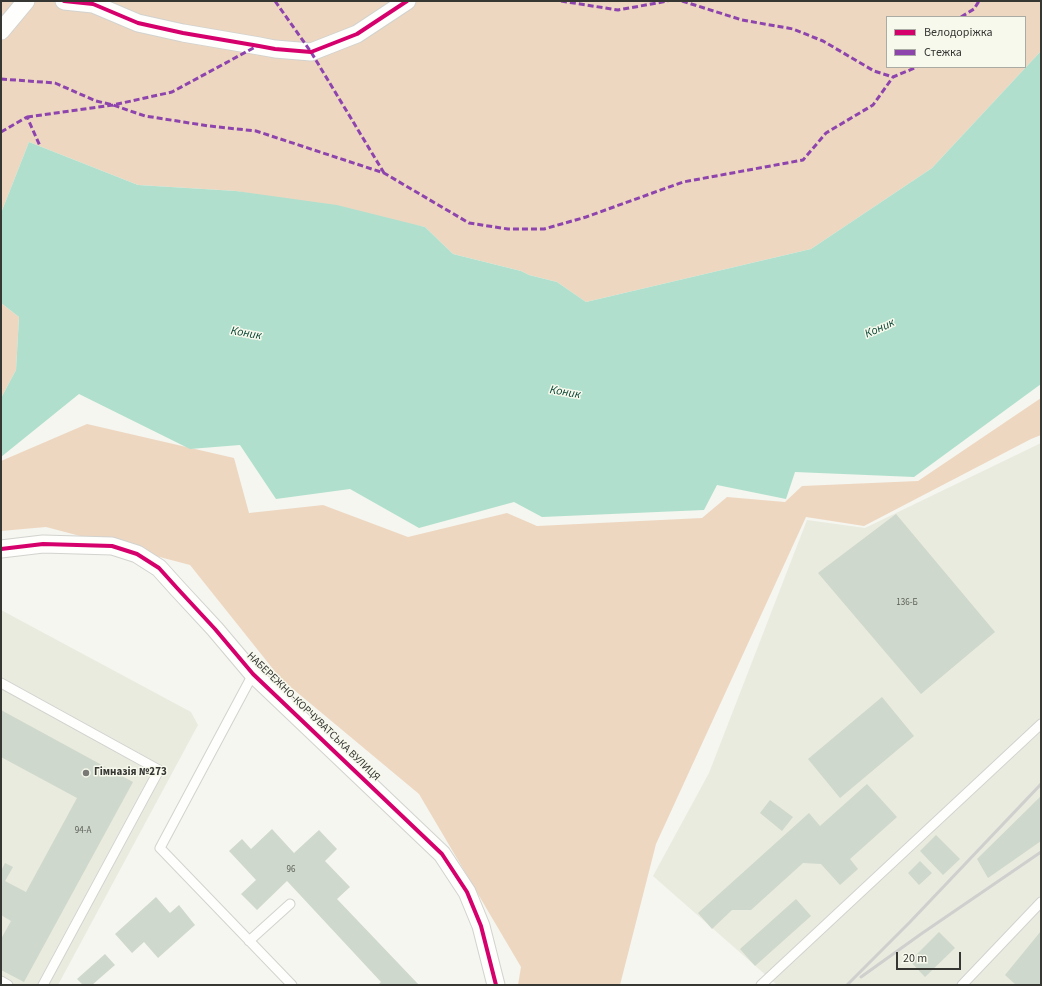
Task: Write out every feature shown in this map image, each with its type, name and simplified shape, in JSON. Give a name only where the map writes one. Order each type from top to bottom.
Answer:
[{"type":"street","points":[[1,31],[26,1]]},
{"type":"street","points":[[64,1],[93,4],[138,23],[183,34],[275,49],[311,52],[357,34],[407,1]]},
{"type":"street","name":"НАБЕРЕЖНО-КОРЧУВАТСЬКА ВУЛИЦЯ","points":[[1,548],[43,544],[112,546],[137,554],[159,568],[215,629],[253,674],[442,854],[466,892],[481,926],[496,985]]},
{"type":"lane","points":[[253,674],[160,848],[292,985]]},
{"type":"lane","points":[[1,683],[159,770],[43,985]]},
{"type":"lane","points":[[761,985],[1041,724]]},
{"type":"lane","points":[[962,985],[1041,902]]},
{"type":"lane","points":[[249,941],[290,904]]},
{"type":"lane","points":[[1,981],[8,985]]},
{"type":"shaded area","points":[[1,1],[1041,1],[1041,51],[1026,67],[1026,16],[886,16],[886,68],[1025,68],[932,168],[811,249],[586,302],[557,282],[529,275],[521,271],[453,254],[425,227],[236,191],[138,185],[29,142],[1,213]]},
{"type":"shaded area","points":[[1,303],[19,317],[16,370],[1,398]]},
{"type":"shaded area","points":[[1041,398],[1041,435],[864,526],[806,517],[656,844],[620,985],[518,985],[521,967],[419,794],[281,679],[190,565],[46,527],[1,531],[1,461],[87,424],[234,458],[249,513],[323,505],[408,537],[507,513],[537,526],[702,518],[727,497],[785,502],[802,486],[918,481]]},
{"type":"shaded area","points":[[1041,443],[1041,985],[777,985],[653,876],[709,773],[807,520],[865,528]]},
{"type":"shaded area","name":"Гімназія №273","points":[[1,610],[191,712],[198,725],[58,985],[1,985]]},
{"type":"water","name":"Коник","points":[[1041,51],[1041,384],[914,477],[795,472],[786,499],[717,485],[704,510],[542,517],[514,502],[419,528],[350,489],[276,499],[240,445],[190,449],[79,394],[1,457],[1,398],[16,370],[19,317],[1,303],[1,213],[29,142],[138,185],[236,191],[337,205],[425,227],[453,254],[521,271],[529,275],[557,282],[586,302],[811,249],[932,168]]},
{"type":"building","points":[[896,514],[995,632],[921,694],[818,573]]},
{"type":"building","points":[[882,697],[914,736],[840,798],[808,759]]},
{"type":"building","points":[[1,710],[133,782],[24,982],[1,970],[1,939],[11,921],[1,915],[1,871],[5,863],[13,867],[5,881],[26,892],[77,798],[1,757]]},
{"type":"building","points":[[867,784],[897,817],[850,859],[858,869],[840,885],[821,864],[803,863],[751,910],[732,910],[712,929],[698,913],[809,813],[820,826]]},
{"type":"building","points":[[1041,796],[1041,841],[988,878],[977,859]]},
{"type":"building","points":[[770,800],[793,817],[782,831],[760,813]]},
{"type":"building","points":[[272,829],[294,853],[319,830],[337,849],[325,861],[350,887],[337,899],[419,985],[378,985],[381,982],[287,881],[257,910],[241,894],[256,880],[229,851],[242,839],[251,849]]},
{"type":"building","points":[[936,835],[960,859],[943,875],[920,851]]},
{"type":"building","points":[[920,861],[932,873],[919,885],[908,873]]},
{"type":"building","points":[[156,897],[170,913],[179,905],[195,925],[158,958],[144,942],[132,953],[115,934]]},
{"type":"building","points":[[796,899],[811,916],[755,966],[740,949]]},
{"type":"building","points":[[1041,931],[1041,985],[1016,985],[1005,975]]},
{"type":"building","points":[[939,932],[955,948],[925,977],[910,961]]},
{"type":"building","points":[[105,954],[115,965],[92,985],[83,985],[77,979]]},
{"type":"railway","points":[[847,985],[910,922],[1041,784]]},
{"type":"railway","points":[[861,977],[1041,852]]},
{"type":"marked path","points":[[275,1],[311,52],[384,173]]},
{"type":"marked path","points":[[561,1],[618,10],[668,1]]},
{"type":"marked path","points":[[682,1],[742,20],[793,29],[823,41],[874,71],[893,77],[915,68]]},
{"type":"marked path","points":[[963,16],[974,9],[979,1]]},
{"type":"marked path","points":[[27,117],[113,105],[172,92],[257,46]]},
{"type":"marked path","points":[[1,79],[55,83],[96,101],[145,116],[209,126],[256,131],[384,173],[469,223],[508,229],[544,229],[586,217],[683,182],[803,160],[826,133],[873,105],[893,77]]},
{"type":"marked path","points":[[1,132],[27,117],[40,146]]},
{"type":"cycle path","points":[[64,1],[93,4],[138,23],[183,33],[275,49],[311,52],[357,34],[407,1]]},
{"type":"cycle path","points":[[1,549],[43,544],[112,546],[137,554],[159,568],[215,629],[253,674],[442,854],[467,892],[481,926],[496,985]]},
{"type":"place","name":"Гімназія №273","points":[[86,773]]}]
